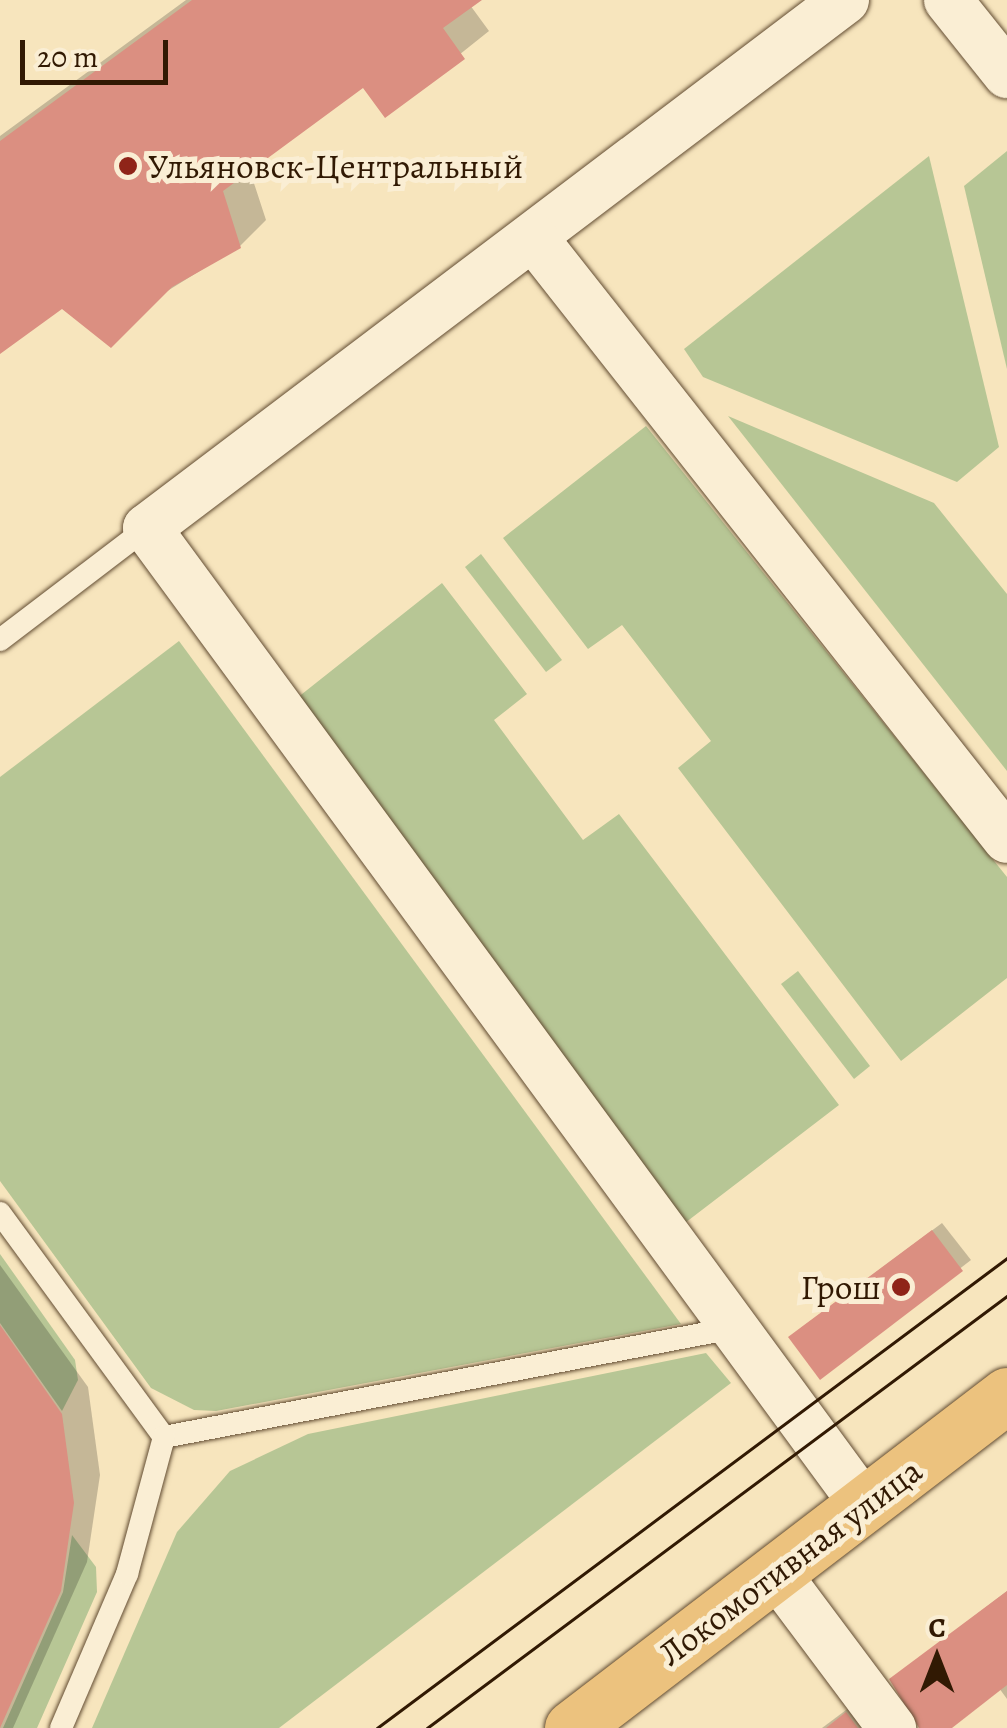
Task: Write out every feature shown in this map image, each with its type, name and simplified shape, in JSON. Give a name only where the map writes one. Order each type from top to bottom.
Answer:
[{"type":"main road","name":"Локомотивная улица","points":[[572,1728],[1007,1395]]},
{"type":"street","points":[[844,0],[147,528],[865,1506]]},
{"type":"street","points":[[948,0],[1007,74]]},
{"type":"street","points":[[533,237],[1007,840]]},
{"type":"street","points":[[776,1574],[892,1728]]},
{"type":"lane","points":[[0,640],[147,528]]},
{"type":"lane","points":[[0,1212],[164,1436]]},
{"type":"lane","points":[[164,1436],[733,1328]]},
{"type":"lane","points":[[62,1728],[127,1574],[164,1436]]},
{"type":"green space","points":[[1007,151],[1007,369],[964,186]]},
{"type":"green space","points":[[929,156],[999,447],[957,482],[703,377],[684,349]]},
{"type":"green space","points":[[728,416],[934,503],[1007,594],[1007,771]]},
{"type":"green space","points":[[646,426],[1007,877],[1007,978],[901,1061],[678,768],[711,741],[622,625],[588,649],[503,538]]},
{"type":"green space","points":[[481,554],[562,660],[546,672],[465,567]]},
{"type":"green space","points":[[442,583],[527,694],[494,720],[583,840],[619,814],[839,1105],[681,1226],[297,698]]},
{"type":"green space","points":[[179,641],[681,1324],[216,1411],[194,1410],[151,1388],[0,1181],[0,777]]},
{"type":"green space","points":[[798,971],[870,1066],[854,1079],[781,984]]},
{"type":"green space","points":[[0,1254],[75,1360],[78,1380],[62,1411],[0,1323]]},
{"type":"green space","points":[[706,1353],[731,1383],[279,1728],[92,1728],[177,1532],[230,1471],[308,1434]]},
{"type":"green space","points":[[72,1535],[96,1567],[97,1592],[37,1728],[3,1728],[63,1592]]},
{"type":"building","name":"Ульяновск-Центральный","points":[[192,0],[482,0],[443,28],[465,59],[385,118],[363,88],[223,191],[241,248],[172,287],[111,348],[62,309],[0,354],[0,141]]},
{"type":"building","points":[[932,1230],[963,1271],[820,1380],[788,1337]]},
{"type":"building","points":[[0,1325],[62,1414],[74,1503],[61,1591],[0,1728]]},
{"type":"building","points":[[1007,1591],[1007,1685],[952,1728],[919,1728],[889,1679]]},
{"type":"building","points":[[846,1712],[858,1728],[826,1728]]},
{"type":"tram line","points":[[377,1728],[1007,1258]]},
{"type":"tram line","points":[[427,1728],[1007,1296]]},
{"type":"place","name":"Ульяновск-Центральный","points":[[128,166]]},
{"type":"place","name":"Грош","points":[[901,1287]]}]
